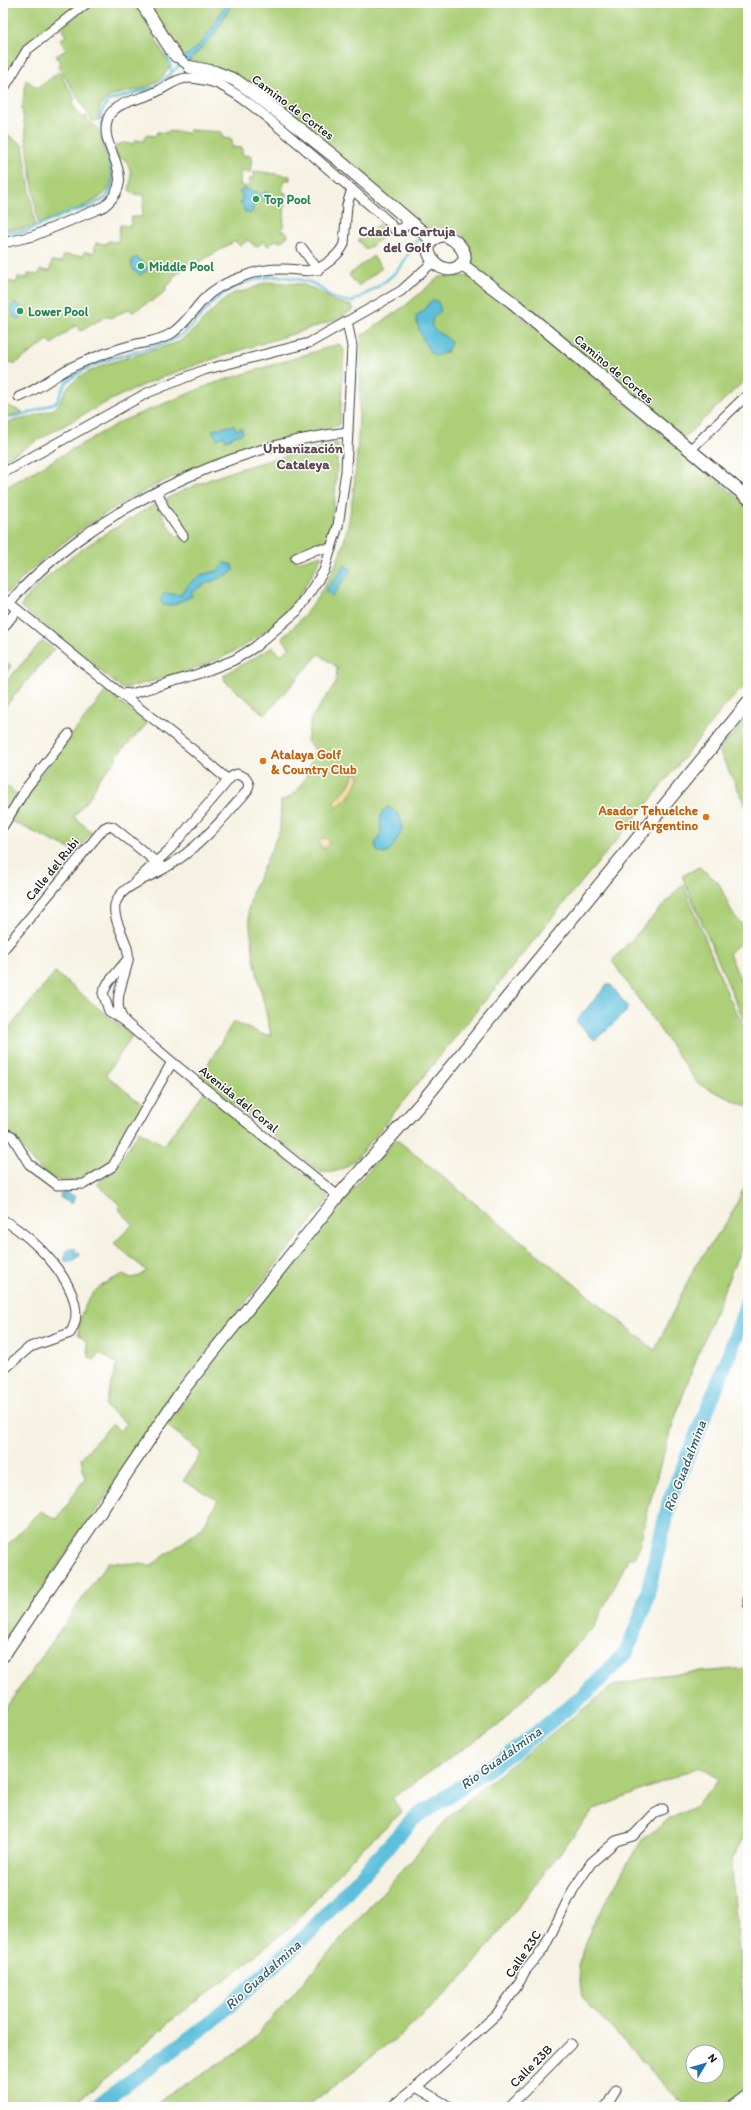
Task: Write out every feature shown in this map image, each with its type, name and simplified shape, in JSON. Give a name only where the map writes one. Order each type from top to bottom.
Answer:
[{"type":"main road","name":"Camino de Cortes","points":[[141,3],[159,28],[166,43],[176,56]]},
{"type":"main road","name":"Camino de Cortes","points":[[190,67],[215,72],[235,80],[251,91],[335,156],[407,224],[432,240]]},
{"type":"main road","points":[[444,235],[452,237],[463,249],[465,256],[461,264],[452,269],[445,269],[434,261],[429,254],[428,246],[432,240],[437,236],[444,235]]},
{"type":"main road","name":"Camino de Cortes","points":[[461,264],[512,302],[748,498]]},
{"type":"main road","points":[[3,1656],[182,1391],[338,1196],[422,1102],[748,703]]},
{"type":"street","points":[[3,90],[27,50],[87,3]]},
{"type":"street","name":"Camino de Cortes","points":[[176,56],[190,67]]},
{"type":"street","points":[[3,243],[33,236],[103,207],[111,201],[116,193],[120,173],[107,129],[110,114],[120,106],[160,91],[178,80],[187,78],[218,84],[236,94],[334,172],[389,222],[394,229],[399,230],[407,224]]},
{"type":"street","points":[[19,397],[32,392],[62,372],[73,367],[128,346],[162,338],[171,334],[182,325],[204,300],[219,286],[259,270],[281,269],[308,272],[318,270],[341,250],[344,244],[347,205],[352,189]]},
{"type":"street","points":[[302,248],[318,270]]},
{"type":"street","points":[[3,473],[147,393],[204,370],[309,344],[401,291],[434,261]]},
{"type":"street","points":[[120,693],[131,694],[198,674],[234,660],[255,647],[297,611],[324,571],[338,526],[346,471],[352,346],[348,321]]},
{"type":"street","points":[[690,450],[748,394]]},
{"type":"street","points":[[228,780],[6,601],[83,536],[158,493],[204,470],[269,448],[319,435],[348,432]]},
{"type":"street","points":[[158,493],[164,508],[183,536]]},
{"type":"street","points":[[296,558],[317,549],[331,549]]},
{"type":"street","points":[[3,628],[17,610]]},
{"type":"street","points":[[3,826],[27,787],[69,734]]},
{"type":"street","points":[[124,1022],[119,1015],[117,996],[125,977],[128,958],[115,905],[118,898],[171,848],[228,780],[234,775],[244,776],[248,781],[247,791],[208,837],[165,868],[134,883]]},
{"type":"street","name":"Calle del Rubi","points":[[3,950],[99,832],[108,826],[157,862]]},
{"type":"street","points":[[157,862],[165,868]]},
{"type":"street","name":"Avenida del Coral","points":[[128,958],[108,983],[103,993],[109,1011],[338,1196]]},
{"type":"street","points":[[3,1132],[12,1136],[29,1164],[57,1185],[84,1184],[113,1166],[172,1062]]},
{"type":"street","points":[[3,1220],[36,1245],[56,1265],[74,1298],[75,1316],[74,1327],[70,1333],[30,1346],[3,1370]]},
{"type":"street","name":"Calle 23C","points":[[391,2107],[416,2088],[481,2030],[505,2004],[525,1971],[549,1941],[573,1890],[591,1863],[616,1841],[633,1836],[654,1814],[663,1809]]},
{"type":"street","name":"Calle 23B","points":[[509,2107],[571,2044]]},
{"type":"street","points":[[416,2088],[450,2107]]},
{"type":"street","points":[[606,2107],[616,2090]]},
{"type":"street","points":[[730,2107],[748,2094]]},
{"type":"green space","points":[[3,3],[80,3],[24,46],[3,81]]},
{"type":"green space","points":[[91,3],[131,3],[140,11],[170,65],[163,76],[155,83],[146,87],[116,94],[108,98],[101,106],[98,120],[93,122],[58,66],[61,63],[56,56],[66,50],[60,40],[66,36],[61,28]]},
{"type":"green space","points":[[146,3],[748,3],[748,377],[683,439],[472,266],[469,246],[462,235],[457,231],[443,227],[429,229],[424,228],[241,79],[188,62],[182,57]]},
{"type":"green space","points":[[59,72],[75,99],[72,104],[82,118],[86,116],[89,122],[97,127],[109,163],[111,183],[108,190],[101,197],[91,203],[38,224],[22,108],[26,80],[38,88]]},
{"type":"green space","points":[[189,130],[222,132],[222,138],[232,139],[232,147],[242,148],[242,155],[252,156],[250,173],[241,170],[240,185],[248,187],[250,178],[254,178],[254,171],[290,176],[290,180],[284,180],[282,192],[286,193],[283,227],[280,230],[287,232],[288,236],[280,242],[276,240],[268,246],[264,241],[256,247],[248,240],[240,246],[235,241],[199,262],[196,258],[172,278],[173,281],[165,287],[167,290],[151,302],[150,301],[133,312],[129,309],[110,318],[108,315],[81,331],[76,325],[52,344],[48,340],[15,364],[12,362],[4,368],[3,280],[17,283],[18,277],[28,278],[28,274],[38,275],[40,270],[50,271],[52,261],[62,262],[63,255],[83,256],[84,252],[94,253],[96,243],[106,244],[108,241],[118,242],[120,225],[130,226],[132,217],[142,217],[144,195],[134,194],[129,190],[131,178],[129,166],[125,159],[118,158],[114,146],[123,143],[133,144],[135,140],[144,141],[146,135],[156,136],[157,132],[167,133],[168,131],[188,133]]},
{"type":"green space","points":[[3,132],[23,145],[35,225],[23,229],[3,229]]},
{"type":"green space","points":[[379,224],[387,234],[366,250],[358,240]]},
{"type":"green space","points":[[373,256],[382,268],[358,286],[349,275]]},
{"type":"green space","name":"Atalaya Golf & Country Club","points":[[470,276],[523,318],[748,506],[748,683],[724,707],[647,804],[569,897],[358,1157],[336,1171],[320,1172],[200,1078],[233,1022],[264,1035],[271,1035],[254,959],[248,910],[253,890],[280,830],[281,801],[289,798],[300,787],[310,765],[315,749],[307,741],[311,718],[336,683],[337,667],[319,654],[265,715],[225,681],[224,675],[273,647],[281,655],[290,648],[282,638],[303,617],[321,592],[341,552],[354,490],[358,438],[362,335],[405,306],[439,277]]},
{"type":"green space","points":[[266,282],[301,284],[317,290],[334,301],[352,306],[354,309],[338,319],[217,358],[145,384],[91,410],[3,460],[3,423],[28,418],[54,409],[59,404],[67,388],[79,377],[103,365],[179,342],[194,330],[219,304],[234,293],[249,290]]},
{"type":"green space","points":[[339,344],[344,350],[340,424],[265,444],[221,458],[154,486],[122,503],[91,523],[61,544],[34,567],[9,592],[3,591],[3,489],[122,421],[212,384]]},
{"type":"green space","points":[[3,404],[23,412],[3,418]]},
{"type":"green space","points":[[338,443],[333,507],[329,533],[325,546],[307,548],[291,556],[298,562],[322,555],[305,586],[286,612],[264,632],[240,648],[215,661],[123,689],[21,607],[32,591],[68,560],[96,540],[157,503],[167,524],[176,536],[187,536],[175,519],[166,499],[207,480],[250,466],[272,459]]},
{"type":"green space","points":[[42,641],[54,649],[3,709],[3,685]]},
{"type":"green space","points":[[3,660],[11,666],[3,677]]},
{"type":"green space","points":[[106,691],[147,724],[116,756],[116,760],[98,780],[91,795],[74,817],[92,832],[76,852],[9,820],[35,782]]},
{"type":"green space","points":[[748,716],[748,810],[719,751]]},
{"type":"green space","points":[[3,783],[18,795],[3,819]]},
{"type":"green space","points":[[699,867],[718,882],[734,916],[748,930],[741,936],[745,939],[729,953],[748,998],[748,1017],[744,1021],[682,876]]},
{"type":"green space","points":[[683,884],[730,1000],[748,1035],[748,1107],[698,1084],[612,961]]},
{"type":"green space","points":[[55,972],[132,1036],[106,1075],[143,1105],[106,1167],[81,1176],[76,1181],[62,1180],[51,1177],[42,1171],[12,1135],[3,1127],[3,1036]]},
{"type":"green space","points":[[204,1092],[327,1193],[328,1200],[209,1348],[3,1645],[3,1550],[40,1511],[57,1519],[85,1478],[81,1458],[112,1424],[120,1431],[126,1423],[105,1406],[117,1364],[100,1353],[94,1360],[89,1357],[87,1342],[78,1334],[86,1303],[97,1289],[124,1274],[131,1278],[140,1276],[147,1271],[114,1243],[133,1224],[120,1211],[119,1204],[97,1184],[113,1172],[139,1131],[164,1145]]},
{"type":"green space","points":[[396,1139],[655,1350],[695,1266],[731,1216],[748,1179],[748,1243],[739,1253],[706,1333],[676,1414],[656,1480],[636,1557],[628,1559],[594,1627],[498,1725],[392,1798],[402,1812],[353,1857],[296,1922],[239,1969],[172,2020],[96,2087],[70,2107],[3,2107],[3,1712],[108,1562],[152,1565],[202,1528],[218,1500],[183,1481],[201,1453],[167,1425],[231,1336],[355,1186]]},
{"type":"green space","points":[[748,1413],[748,1462],[744,1438]]},
{"type":"green space","points":[[748,1668],[748,1829],[731,1860],[747,2045],[744,2094],[724,2107],[689,2107],[672,2093],[582,1997],[578,1966],[592,1926],[642,1840],[668,1820],[696,1806],[720,1779],[699,1767],[593,1810],[468,1972],[407,2030],[306,2107],[149,2107],[246,2047],[448,1818],[485,1785],[613,1686],[661,1675]]},
{"type":"sand","points":[[355,772],[359,775],[357,783],[347,799],[336,807],[333,804],[348,786]]},
{"type":"sand","points":[[322,838],[326,838],[329,843],[326,848],[322,848],[319,845],[319,841]]},
{"type":"water","points":[[226,3],[232,3],[214,35],[188,62],[182,57],[190,53],[203,41]]},
{"type":"water","points":[[243,189],[259,192],[257,200],[253,203],[253,211],[250,214],[245,212],[239,203],[242,202],[242,195],[239,192]]},
{"type":"water","points":[[266,191],[271,196],[266,201],[261,196]]},
{"type":"water","points":[[137,257],[148,269],[141,275],[134,271],[132,267],[133,259]]},
{"type":"water","points":[[434,300],[438,302],[441,311],[433,318],[433,327],[449,339],[451,343],[447,352],[435,356],[429,350],[420,333],[416,318],[418,314],[423,312],[428,304]]},
{"type":"water","points":[[14,303],[20,305],[23,316],[20,320],[14,317],[11,307]]},
{"type":"water","points":[[234,425],[236,430],[241,428],[243,433],[226,440],[224,436],[217,439],[212,430]]},
{"type":"water","points":[[224,563],[231,564],[234,570],[230,574],[204,584],[191,593],[192,596],[173,605],[163,605],[160,600],[165,593],[180,595],[192,581],[203,574],[218,571]]},
{"type":"water","points":[[345,565],[351,570],[332,597],[325,591]]},
{"type":"water","points":[[388,807],[395,811],[398,815],[401,820],[402,829],[389,852],[384,854],[377,851],[375,844],[381,832],[381,814]]},
{"type":"water","points":[[607,985],[611,985],[627,1006],[626,1012],[596,1039],[593,1039],[576,1021]]},
{"type":"water","points":[[64,1192],[75,1196],[72,1204],[61,1198],[60,1195]]},
{"type":"water","points":[[70,1249],[76,1249],[75,1253],[79,1252],[80,1255],[72,1262],[66,1262],[64,1258],[67,1255],[64,1253]]},
{"type":"waterway","points":[[167,53],[172,73]]},
{"type":"waterway","points":[[103,136],[100,115],[108,101],[156,87],[182,63]]},
{"type":"waterway","points":[[3,232],[24,232],[69,212],[88,207],[106,198],[113,185],[113,177],[105,145]]},
{"type":"waterway","points":[[3,419],[29,413],[57,402],[66,383],[80,372],[94,365],[109,359],[170,341],[183,334],[217,298],[246,282],[274,277],[296,279],[315,284],[334,298],[352,302],[379,286],[392,276],[402,265],[411,249],[419,239]]},
{"type":"waterway","name":"Rio Guadalmina","points":[[95,2107],[209,2024],[308,1934],[412,1820],[518,1748],[591,1689],[627,1651],[644,1608],[670,1499],[727,1361],[748,1300]]},
{"type":"place","name":"Top Pool","points":[[256,199]]},
{"type":"place","name":"Middle Pool","points":[[141,266]]},
{"type":"place","name":"Lower Pool","points":[[20,311]]},
{"type":"place","name":"Atalaya Golf & Country Club","points":[[263,761]]},
{"type":"place","name":"Asador Tehuelche Grill Argentino","points":[[706,817]]},
{"type":"district","name":"Cdad La Cartuja del Golf","points":[[407,240]]},
{"type":"district","name":"Urbanización Cataleya","points":[[303,456]]}]
